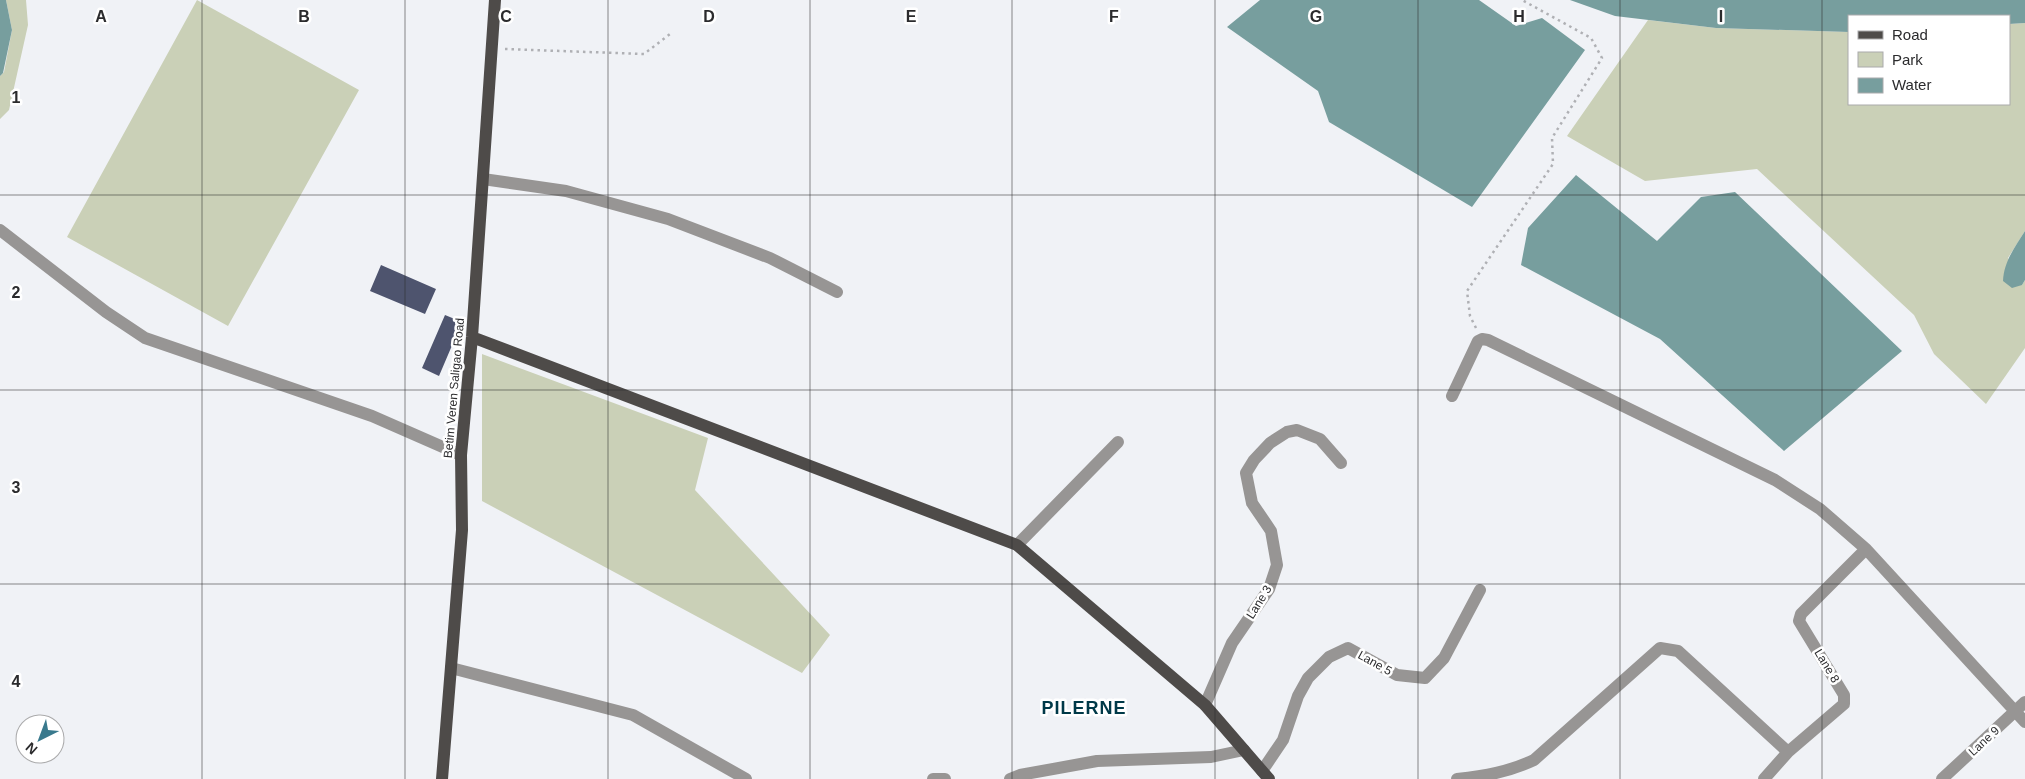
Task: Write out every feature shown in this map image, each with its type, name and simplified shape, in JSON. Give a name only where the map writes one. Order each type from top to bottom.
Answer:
[{"type":"main road","name":"Betim Veren Saligao Road","points":[[442,779],[462,530],[461,455],[472,337],[494,0]]},
{"type":"main road","points":[[472,337],[1017,545],[1205,705],[1265,775]]},
{"type":"street","points":[[483,179],[566,191],[668,219],[770,258],[837,292]]},
{"type":"street","points":[[0,230],[106,312],[145,338],[372,416],[461,455]]},
{"type":"street","points":[[1452,396],[1478,341],[1482,339],[1488,340],[1775,480],[1820,509],[1866,549],[2025,722]]},
{"type":"street","name":"Lane 3","points":[[1205,705],[1232,643],[1270,589],[1277,565],[1271,531],[1252,503],[1246,473],[1254,460],[1270,442],[1287,432],[1297,430],[1320,439],[1341,463]]},
{"type":"street","points":[[1017,545],[1118,442]]},
{"type":"street","name":"Lane 8","points":[[1764,779],[1788,752],[1844,704],[1844,695],[1799,622],[1801,614],[1866,549]]},
{"type":"street","name":"Lane 5","points":[[1265,775],[1283,740],[1301,690],[1308,678],[1329,657],[1348,648],[1397,675],[1425,678],[1444,658],[1480,590]]},
{"type":"street","points":[[1457,779],[1495,775],[1515,769],[1534,760],[1660,648],[1678,651],[1788,752]]},
{"type":"street","points":[[451,668],[633,715],[746,779]]},
{"type":"street","name":"Lane 9","points":[[1942,779],[2025,702]]},
{"type":"street","points":[[1010,779],[1020,775],[1097,761],[1210,757],[1244,750]]},
{"type":"street","points":[[933,779],[945,779]]},
{"type":"path","points":[[1482,339],[1470,316],[1467,291],[1553,164],[1552,138],[1602,58],[1591,38],[1522,0]]},
{"type":"path","points":[[491,49],[644,54],[670,34]]},
{"type":"green space","points":[[6,0],[26,0],[28,25],[9,110],[0,119],[0,76],[4,72],[12,30]]},
{"type":"green space","points":[[197,0],[359,90],[228,326],[67,237]]},
{"type":"green space","points":[[1648,20],[1716,28],[1848,32],[1848,105],[2010,105],[2010,24],[2025,23],[2025,231],[2008,258],[2022,285],[2025,280],[2025,348],[1986,404],[1934,354],[1914,315],[1757,169],[1645,181],[1567,136]]},
{"type":"green space","points":[[482,354],[708,438],[695,490],[830,635],[802,673],[482,501]]},
{"type":"water","points":[[0,0],[6,0],[12,30],[3,73],[0,76]]},
{"type":"water","points":[[1260,0],[1479,0],[1516,26],[1542,18],[1585,50],[1472,207],[1329,122],[1318,91],[1227,27]]},
{"type":"water","points":[[1570,0],[2025,0],[2025,23],[2010,24],[2010,15],[1848,15],[1848,32],[1716,28],[1615,16]]},
{"type":"water","points":[[1576,175],[1657,241],[1701,197],[1735,192],[1902,351],[1784,451],[1660,339],[1521,265],[1528,228]]},
{"type":"water","points":[[2025,231],[2025,280],[2022,285],[2012,288],[2003,281],[2005,267]]},
{"type":"building","points":[[381,265],[436,289],[425,314],[370,291]]},
{"type":"building","points":[[445,315],[462,322],[439,376],[422,368]]},
{"type":"district","name":"PILERNE","points":[[1084,708]]}]
